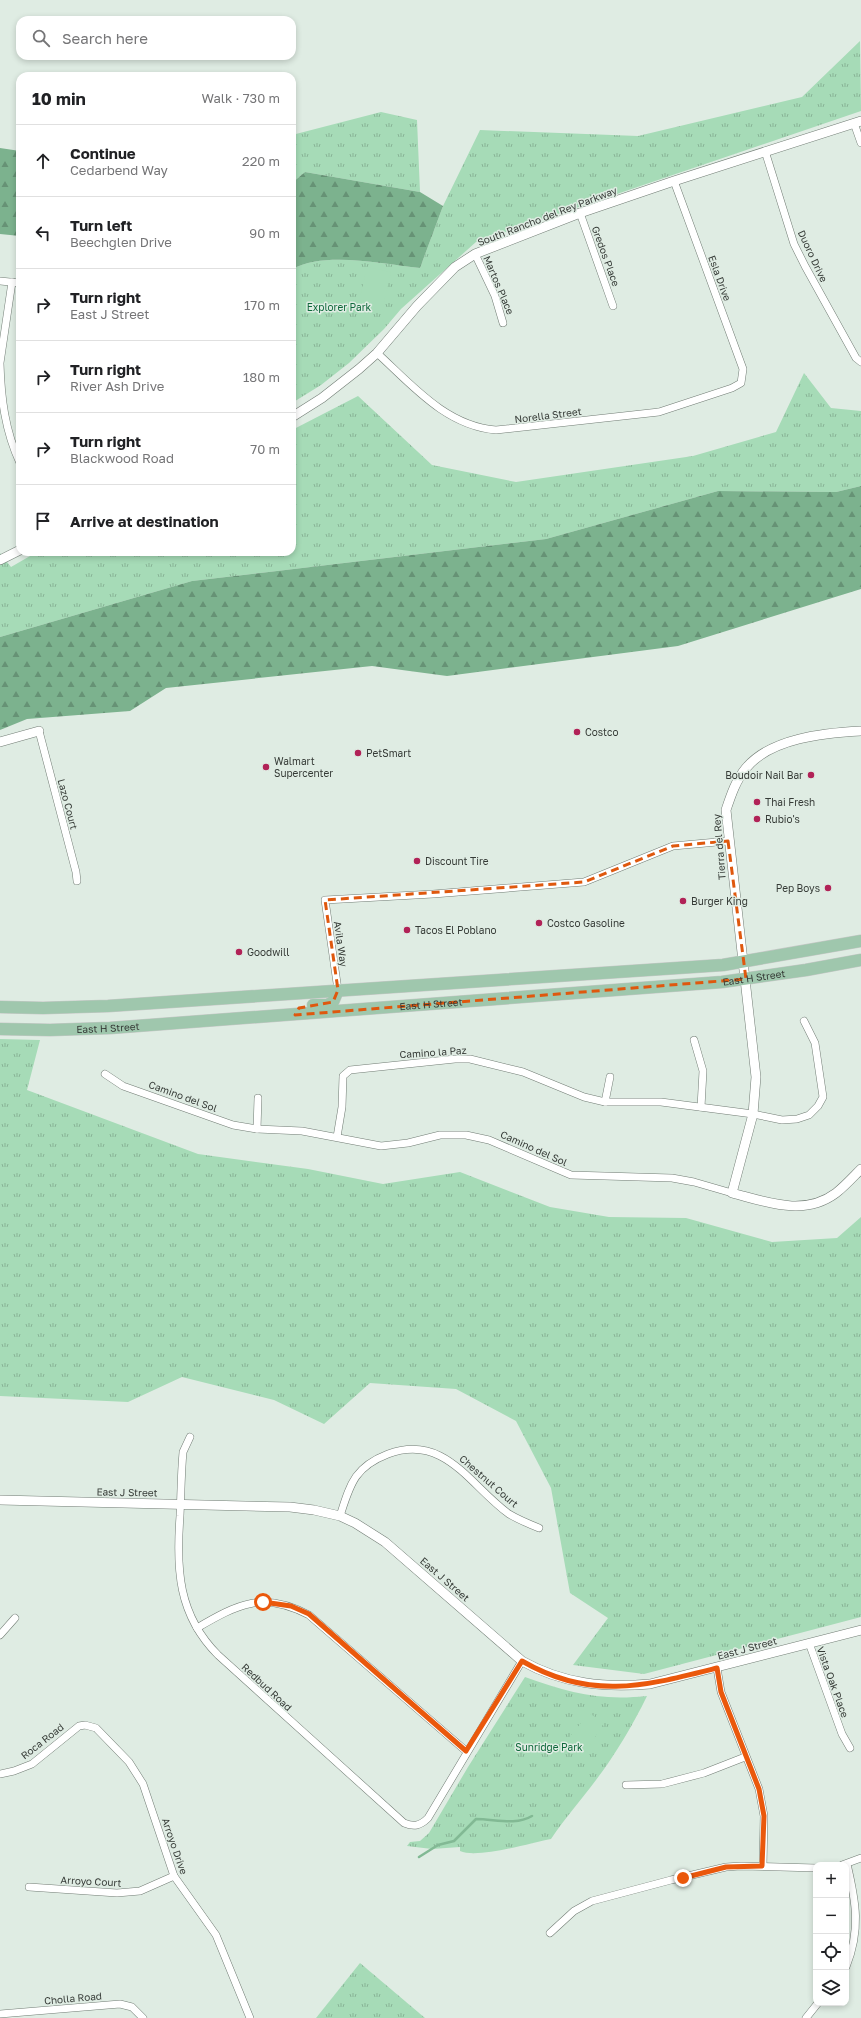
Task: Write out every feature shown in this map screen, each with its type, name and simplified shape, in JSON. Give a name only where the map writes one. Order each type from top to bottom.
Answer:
[{"type":"main road","name":"East H Street","points":[[0,1007],[42,1008],[108,1006],[742,963],[861,941]]},
{"type":"main road","name":"East H Street","points":[[0,1029],[50,1030],[110,1028],[746,980],[861,960]]},
{"type":"main road","points":[[295,1015],[296,1010],[299,1008],[327,1005],[333,1002],[338,990]]},
{"type":"street","points":[[857,122],[861,143]]},
{"type":"street","name":"South Rancho del Rey Parkway","points":[[296,414],[322,398],[377,353],[418,306],[455,267],[475,254],[580,214],[674,181],[857,122]]},
{"type":"street","name":"Duoro Drive","points":[[765,151],[794,244],[804,266],[856,358],[861,362]]},
{"type":"street","name":"Esla Drive","points":[[674,181],[743,369],[741,383]]},
{"type":"street","name":"Gredos Place","points":[[580,214],[613,306]]},
{"type":"street","name":"Martos Place","points":[[475,254],[495,296],[504,323]]},
{"type":"street","points":[[0,281],[16,282],[0,363],[0,375],[7,427],[10,441],[16,454]]},
{"type":"street","name":"Norella Street","points":[[377,353],[446,414],[471,426],[496,430],[659,412],[720,393],[741,383]]},
{"type":"street","points":[[0,560],[16,552]]},
{"type":"street","points":[[0,742],[39,731]]},
{"type":"street","name":"Lazo Court","points":[[39,731],[76,872],[77,882]]},
{"type":"street","name":"Tierra del Rey","points":[[732,1193],[753,1114],[756,1077],[746,980],[742,963],[728,841],[726,810],[735,784],[746,768],[757,758],[774,748],[826,733],[861,731]]},
{"type":"street","name":"Avila Way","points":[[338,990],[325,900],[433,894],[584,882],[673,846],[728,841]]},
{"type":"street","name":"Camino la Paz","points":[[337,1137],[342,1107],[343,1076],[350,1070],[451,1059],[470,1059],[523,1072],[584,1097],[605,1102],[661,1102],[753,1114],[772,1119],[797,1119],[809,1115],[821,1102],[823,1097],[815,1043],[804,1021]]},
{"type":"street","points":[[694,1040],[703,1071],[701,1107]]},
{"type":"street","name":"Camino del Sol","points":[[105,1074],[123,1086],[225,1123],[257,1129],[302,1131],[381,1146],[408,1143],[440,1135],[474,1136],[489,1140],[570,1175],[672,1178],[694,1182],[784,1206],[809,1205],[825,1200],[838,1192],[861,1169]]},
{"type":"street","points":[[605,1102],[610,1077]]},
{"type":"street","points":[[257,1129],[258,1098]]},
{"type":"street","name":"Redbud Road","points":[[190,1437],[183,1452],[178,1533],[179,1578],[182,1595],[197,1628],[216,1654],[404,1823],[417,1825],[423,1823],[428,1818],[466,1751]]},
{"type":"street","name":"Chestnut Court","points":[[340,1516],[349,1487],[366,1466],[390,1454],[415,1450],[432,1452],[449,1460],[508,1513],[523,1522],[539,1528]]},
{"type":"street","name":"East J Street","points":[[0,1500],[290,1507],[340,1516],[355,1523],[385,1542],[522,1661],[558,1677],[585,1684],[611,1686],[650,1684],[861,1630]]},
{"type":"street","points":[[197,1628],[230,1609],[246,1604],[272,1602],[309,1614],[466,1751],[522,1661]]},
{"type":"street","points":[[0,1635],[15,1618]]},
{"type":"street","name":"Vista Oak Place","points":[[809,1643],[842,1734],[850,1748]]},
{"type":"street","points":[[717,1668],[721,1692],[745,1757],[759,1789],[764,1812],[762,1866]]},
{"type":"street","name":"Roca Road","points":[[0,1774],[32,1764],[75,1728],[85,1725],[96,1728]]},
{"type":"street","name":"Arroyo Drive","points":[[96,1728],[129,1762],[143,1784],[174,1876],[216,1934],[250,2018]]},
{"type":"street","points":[[626,1785],[662,1784],[704,1773],[745,1757]]},
{"type":"street","points":[[849,1863],[861,1858]]},
{"type":"street","points":[[550,1933],[574,1911],[604,1897],[726,1867],[762,1866],[813,1868]]},
{"type":"street","name":"Arroyo Court","points":[[29,1887],[117,1893],[140,1891],[174,1876]]},
{"type":"street","points":[[849,1883],[858,1916],[853,1952],[849,1961]]},
{"type":"street","name":"Cholla Road","points":[[0,2014],[120,2004],[132,2007],[143,2018]]},
{"type":"street","points":[[806,2018],[816,2006]]},
{"type":"highlighted area","points":[[728,841],[746,979],[295,1015],[299,1008],[333,1002],[338,990],[325,900],[584,882],[673,846]]},
{"type":"green space","name":"Explorer Park","points":[[860,41],[861,111],[476,242],[401,309],[384,329],[349,363],[321,385],[296,401],[296,268],[321,261],[354,260],[420,268],[443,206],[480,130],[638,136],[802,97]]},
{"type":"green space","points":[[381,112],[417,120],[420,192],[305,172],[296,180],[296,134]]},
{"type":"green space","points":[[0,148],[16,150],[16,236],[0,234]]},
{"type":"green space","points":[[305,172],[420,192],[443,206],[420,268],[354,260],[321,261],[296,268],[296,180]]},
{"type":"green space","points":[[367,267],[391,272],[382,311],[358,306]]},
{"type":"green space","points":[[804,373],[831,408],[861,411],[861,486],[836,492],[718,491],[546,539],[192,581],[0,637],[0,553],[11,567],[30,556],[296,556],[296,428],[358,396],[432,465],[516,482],[693,456],[776,432]]},
{"type":"green space","points":[[861,486],[861,589],[678,646],[447,676],[372,666],[166,688],[130,711],[27,719],[0,730],[0,637],[192,581],[546,539],[718,491],[836,492]]},
{"type":"green space","points":[[0,1039],[40,1040],[27,1090],[198,1154],[308,1169],[383,1184],[460,1172],[550,1207],[609,1217],[686,1218],[772,1242],[837,1238],[861,1217],[861,1617],[644,1674],[573,1665],[608,1618],[570,1593],[551,1488],[516,1421],[456,1389],[370,1383],[324,1424],[274,1400],[182,1377],[128,1402],[0,1396]]},
{"type":"green space","name":"Sunridge Park","points":[[525,1677],[585,1694],[614,1697],[647,1696],[617,1750],[551,1839],[504,1850],[479,1853],[460,1851],[460,1847],[432,1849],[407,1846],[410,1842],[420,1841],[429,1833],[468,1767]]},
{"type":"green space","points":[[589,1713],[604,1723],[586,1752],[567,1740]]},
{"type":"green space","points":[[360,1963],[425,2018],[316,2018]]},
{"type":"waterway","points":[[419,1857],[438,1845],[454,1841],[476,1819],[519,1821],[532,1816]]},
{"type":"place","name":"Costco","points":[[577,732]]},
{"type":"place","name":"PetSmart","points":[[358,753]]},
{"type":"place","name":"Walmart Supercenter","points":[[266,767]]},
{"type":"place","name":"Boudoir Nail Bar","points":[[811,775]]},
{"type":"place","name":"Thai Fresh","points":[[757,802]]},
{"type":"place","name":"Rubio's","points":[[757,819]]},
{"type":"place","name":"Discount Tire","points":[[417,861]]},
{"type":"place","name":"Pep Boys","points":[[828,888]]},
{"type":"place","name":"Burger King","points":[[683,901]]},
{"type":"place","name":"Costco Gasoline","points":[[539,923]]},
{"type":"place","name":"Tacos El Poblano","points":[[407,930]]},
{"type":"place","name":"Goodwill","points":[[239,952]]},
{"type":"route","points":[[263,1602],[272,1602],[291,1606],[309,1614],[466,1751],[522,1661],[558,1677],[585,1684],[606,1686],[650,1684],[717,1668],[721,1692],[745,1757],[759,1789],[764,1812],[764,1854],[762,1866],[726,1867],[683,1878]]}]
